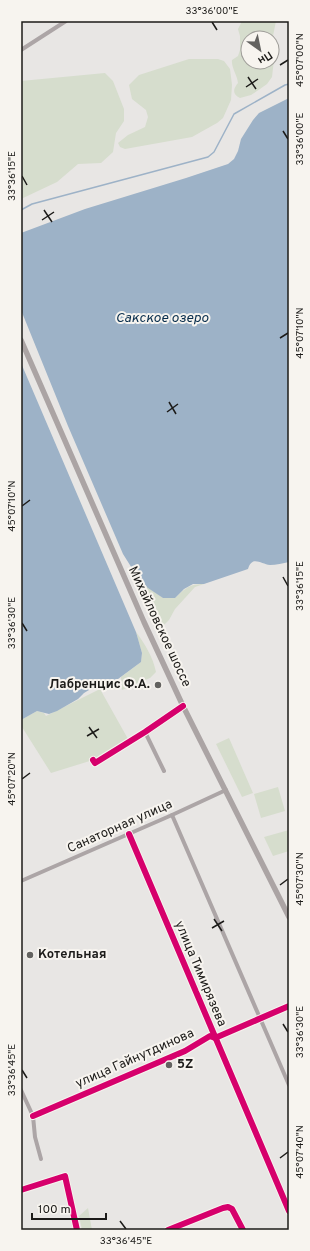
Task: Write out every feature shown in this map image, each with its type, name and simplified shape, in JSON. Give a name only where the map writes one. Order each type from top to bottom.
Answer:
[{"type":"main road","name":"Михайловское шоссе","points":[[21,340],[144,622],[289,917]]},
{"type":"street","points":[[21,50],[66,21]]},
{"type":"street","points":[[93,760],[95,763],[184,706]]},
{"type":"street","points":[[145,732],[164,771]]},
{"type":"street","name":"Санаторная улица","points":[[21,881],[226,790]]},
{"type":"street","points":[[172,815],[289,1085]]},
{"type":"street","name":"улица Тимирязева","points":[[129,834],[289,1211]]},
{"type":"street","name":"улица Гайнутдинова","points":[[33,1117],[185,1051],[210,1036],[215,1038],[289,1006]]},
{"type":"street","points":[[21,1090],[33,1117],[35,1136],[41,1159]]},
{"type":"street","points":[[21,1190],[65,1176],[77,1230]]},
{"type":"street","points":[[168,1230],[222,1208],[228,1207],[235,1213],[243,1230]]},
{"type":"green space","points":[[242,21],[276,21],[274,30],[240,30],[240,36],[238,29]]},
{"type":"green space","points":[[240,50],[240,70],[273,70],[272,77],[267,84],[251,95],[240,98],[234,91],[238,83],[232,63],[232,60],[238,56]]},
{"type":"green space","points":[[189,59],[218,59],[224,61],[230,69],[232,85],[231,100],[223,118],[192,137],[125,149],[120,147],[118,143],[128,135],[145,127],[148,117],[146,110],[132,99],[129,85],[139,75]]},
{"type":"green space","points":[[105,73],[113,81],[124,109],[124,121],[116,133],[113,152],[101,163],[78,164],[57,182],[21,199],[21,81]]},
{"type":"green space","points":[[140,581],[163,598],[175,598],[188,587],[204,584],[195,587],[175,609],[169,620],[161,628]]},
{"type":"green space","points":[[136,632],[153,661],[156,672],[150,678],[122,690],[121,677],[141,662],[142,653]]},
{"type":"green space","points":[[100,689],[128,739],[93,760],[51,773],[22,727],[21,728],[21,720],[37,711],[44,713],[46,716]]},
{"type":"green space","points":[[229,738],[253,793],[242,797],[216,744]]},
{"type":"green space","points":[[278,787],[285,811],[261,818],[254,794]]},
{"type":"green space","points":[[289,830],[289,851],[273,856],[264,837]]},
{"type":"green space","points":[[88,1208],[92,1230],[82,1230],[79,1216]]},
{"type":"water","name":"Сакское озеро","points":[[289,98],[289,562],[270,565],[254,561],[248,569],[204,584],[193,584],[184,589],[175,598],[163,598],[140,581],[123,554],[68,426],[21,310],[21,233],[85,209],[228,164],[234,159],[241,139],[259,113]]},
{"type":"water","points":[[21,363],[136,632],[142,653],[141,662],[118,679],[99,684],[84,693],[78,699],[57,711],[49,714],[37,711],[21,720]]},
{"type":"waterway","points":[[21,210],[32,204],[208,157],[214,152],[234,114],[289,84]]},
{"type":"cycle path","points":[[93,760],[95,763],[183,706]]},
{"type":"cycle path","points":[[129,834],[289,1211]]},
{"type":"cycle path","points":[[33,1116],[185,1051],[210,1036],[215,1038],[289,1006]]},
{"type":"cycle path","points":[[21,1190],[65,1176],[77,1230]]},
{"type":"cycle path","points":[[168,1230],[228,1207],[232,1209],[243,1230]]},
{"type":"place","name":"Лабренцис Ф.А.","points":[[158,685]]},
{"type":"place","name":"Котельная","points":[[30,955]]},
{"type":"place","name":"5Z","points":[[169,1065]]}]
